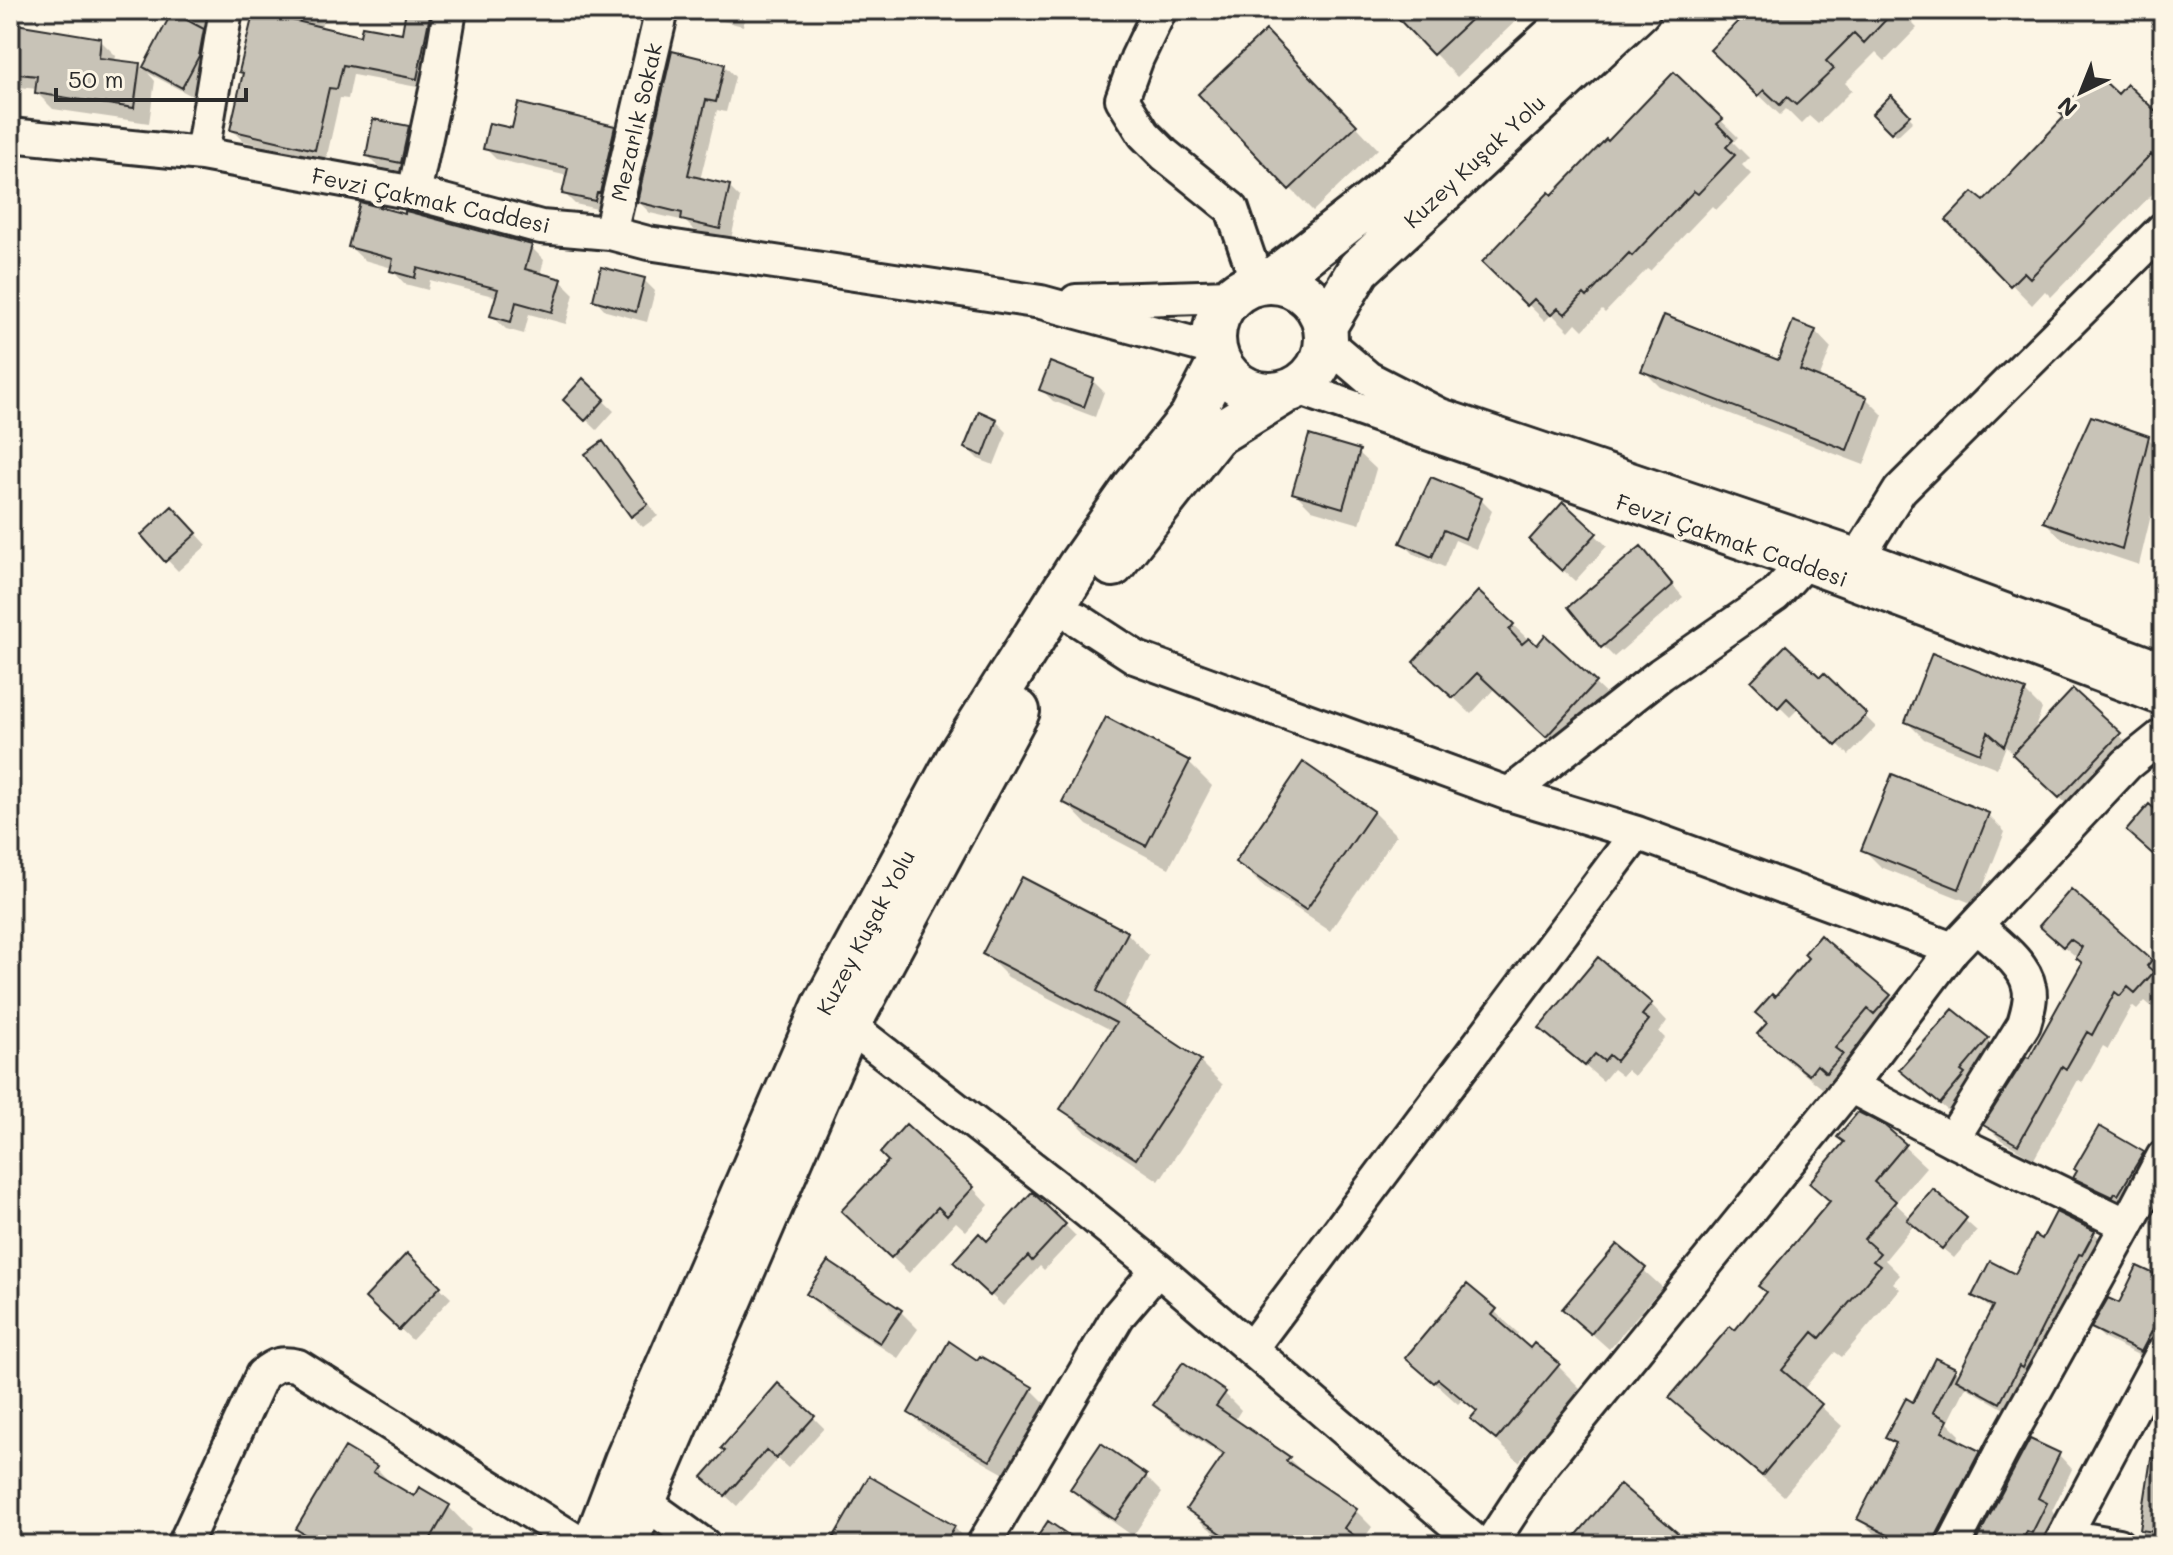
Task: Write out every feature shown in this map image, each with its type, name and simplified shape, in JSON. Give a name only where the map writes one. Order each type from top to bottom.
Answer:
[{"type":"main road","name":"Kuzey Kuşak Yolu","points":[[1253,287],[1375,200],[1583,10]]},
{"type":"main road","name":"Kuzey Kuşak Yolu","points":[[1326,334],[1359,269],[1639,10]]},
{"type":"main road","points":[[1253,287],[1295,287],[1315,303],[1326,334],[1322,360],[1312,376],[1290,391],[1263,395],[1245,389],[1230,379],[1216,356],[1215,320],[1253,287]]},
{"type":"main road","name":"Kuzey Kuşak Yolu","points":[[594,1545],[626,1461],[959,756],[1079,566],[1133,489],[1191,417],[1216,356]]},
{"type":"main road","name":"Kuzey Kuşak Yolu","points":[[625,1545],[836,1016],[1007,729],[1101,580],[1215,435],[1290,391]]},
{"type":"street","points":[[202,154],[226,10]]},
{"type":"street","points":[[414,193],[450,10]]},
{"type":"street","name":"Mezarlık Sokak","points":[[610,233],[662,10]]},
{"type":"street","points":[[1041,302],[1253,287],[1232,209],[1144,134],[1122,99],[1160,10]]},
{"type":"street","name":"Fevzi Çakmak Caddesi","points":[[10,135],[202,154],[414,193],[541,227],[610,233],[648,243],[1041,302]]},
{"type":"street","points":[[1859,556],[1900,490],[2163,229]]},
{"type":"street","points":[[1041,302],[1216,356]]},
{"type":"street","points":[[1326,334],[1368,378],[1422,408],[1859,556],[2163,669]]},
{"type":"street","name":"Fevzi Çakmak Caddesi","points":[[1290,391],[1803,564],[2163,699]]},
{"type":"street","points":[[1509,794],[1661,674],[1775,595],[1803,564]]},
{"type":"street","points":[[1077,619],[1137,658],[1509,794],[1637,833],[1953,949]]},
{"type":"street","points":[[1490,1545],[1543,1464],[1850,1086],[1953,949],[2127,764],[2163,735]]},
{"type":"street","points":[[1252,1347],[1637,833]]},
{"type":"street","points":[[1952,1140],[2024,1024],[2029,1007],[2029,985],[2017,965],[1976,925]]},
{"type":"street","points":[[836,1016],[1158,1269],[1479,1545]]},
{"type":"street","points":[[1850,1086],[1952,1140],[2127,1225]]},
{"type":"street","points":[[1953,1545],[2163,1157]]},
{"type":"street","points":[[983,1545],[1118,1316],[1158,1269]]},
{"type":"street","points":[[2118,1545],[2062,1540],[2163,1352]]},
{"type":"street","points":[[184,1545],[262,1375],[274,1364],[285,1363],[298,1366],[583,1545]]},
{"type":"street","points":[[643,1501],[704,1545]]},
{"type":"building","points":[[254,10],[294,10],[292,20],[360,36],[362,26],[402,33],[406,10],[431,10],[417,79],[343,65],[337,89],[329,88],[315,150],[230,130],[243,73],[239,72]]},
{"type":"building","points":[[1390,10],[1481,10],[1433,55]]},
{"type":"building","points":[[1749,10],[1895,10],[1864,43],[1854,33],[1826,61],[1834,69],[1796,105],[1787,97],[1780,105],[1764,90],[1758,96],[1710,50]]},
{"type":"building","points":[[172,12],[204,29],[199,56],[182,88],[143,67]]},
{"type":"building","points":[[10,23],[101,38],[99,58],[140,63],[134,108],[35,93],[37,76],[10,73]]},
{"type":"building","points":[[1266,30],[1357,125],[1289,190],[1198,94]]},
{"type":"building","points":[[672,51],[725,64],[716,102],[706,100],[688,175],[730,185],[720,229],[681,220],[682,213],[637,202]]},
{"type":"building","points":[[1674,72],[1723,119],[1717,124],[1733,140],[1726,147],[1735,155],[1698,194],[1694,191],[1632,256],[1629,253],[1587,297],[1584,294],[1565,314],[1558,308],[1551,315],[1534,299],[1527,306],[1482,262],[1549,192],[1552,195]]},
{"type":"building","points":[[2103,80],[2118,94],[2127,84],[2163,118],[2163,147],[2154,157],[2151,154],[2030,278],[2024,272],[2010,286],[1946,220],[1973,192],[1984,201],[2064,117],[2059,112],[2089,81],[2096,87]]},
{"type":"building","points":[[1891,95],[1910,115],[1891,133],[1872,114]]},
{"type":"building","points":[[518,103],[615,126],[600,193],[597,193],[595,201],[562,194],[568,168],[483,149],[489,123],[512,128]]},
{"type":"building","points":[[373,119],[409,126],[401,163],[366,156]]},
{"type":"building","points":[[360,202],[405,214],[405,211],[410,212],[532,245],[525,269],[562,279],[552,312],[516,302],[511,322],[490,316],[498,289],[417,268],[415,278],[390,271],[393,259],[348,247]]},
{"type":"building","points":[[601,267],[645,278],[636,312],[593,300]]},
{"type":"building","points":[[1664,315],[1778,360],[1793,321],[1816,330],[1800,370],[1867,397],[1847,450],[1641,371]]},
{"type":"building","points":[[1050,362],[1094,379],[1084,407],[1039,390]]},
{"type":"building","points":[[583,378],[605,399],[585,421],[563,400]]},
{"type":"building","points":[[979,411],[997,419],[983,456],[964,448]]},
{"type":"building","points":[[2091,416],[2149,436],[2122,549],[2043,522]]},
{"type":"building","points":[[1309,435],[1360,450],[1343,508],[1292,493]]},
{"type":"building","points":[[603,441],[648,504],[631,517],[585,454]]},
{"type":"building","points":[[1431,477],[1482,498],[1465,539],[1444,530],[1432,557],[1400,543]]},
{"type":"building","points":[[1563,502],[1597,533],[1562,571],[1529,540]]},
{"type":"building","points":[[172,506],[197,533],[165,562],[141,535]]},
{"type":"building","points":[[1641,546],[1673,585],[1601,648],[1568,607]]},
{"type":"building","points":[[1478,591],[1514,624],[1509,630],[1522,644],[1529,638],[1537,645],[1545,635],[1596,682],[1546,737],[1477,673],[1453,698],[1413,662]]},
{"type":"building","points":[[1786,645],[1820,677],[1824,673],[1867,714],[1836,746],[1787,698],[1778,708],[1751,681]]},
{"type":"building","points":[[1932,653],[2026,690],[2004,746],[1988,732],[1980,753],[1905,722]]},
{"type":"building","points":[[2073,689],[2121,733],[2059,798],[2012,754]]},
{"type":"building","points":[[1106,717],[1190,761],[1146,846],[1062,802]]},
{"type":"building","points":[[1303,762],[1374,811],[1306,910],[1235,862]]},
{"type":"building","points":[[1892,774],[1989,813],[1959,889],[1861,850]]},
{"type":"building","points":[[2149,804],[2163,816],[2163,863],[2126,831]]},
{"type":"building","points":[[1022,877],[1128,932],[1097,991],[1201,1060],[1136,1159],[1060,1109],[1116,1023],[982,954]]},
{"type":"building","points":[[2071,889],[2152,960],[2147,966],[2154,972],[2135,993],[2128,987],[2120,996],[2115,992],[2092,1035],[2087,1032],[2066,1069],[2062,1066],[2018,1145],[1983,1125],[2026,1057],[2029,1058],[2082,963],[2076,958],[2082,947],[2070,939],[2063,947],[2039,926]]},
{"type":"building","points":[[1820,935],[1891,995],[1874,1014],[1868,1009],[1835,1048],[1843,1054],[1826,1073],[1817,1065],[1809,1075],[1757,1034],[1767,1023],[1755,1013],[1772,994],[1775,997],[1808,958],[1804,954]]},
{"type":"building","points":[[1598,957],[1652,1003],[1642,1015],[1649,1020],[1616,1061],[1609,1055],[1604,1061],[1595,1054],[1585,1066],[1539,1028]]},
{"type":"building","points":[[1953,1009],[1989,1038],[1961,1071],[1965,1074],[1940,1104],[1899,1070]]},
{"type":"building","points":[[1858,1112],[1884,1125],[1906,1144],[1874,1182],[1896,1201],[1864,1239],[1880,1253],[1873,1261],[1880,1266],[1820,1338],[1813,1332],[1782,1370],[1822,1404],[1762,1476],[1669,1398],[1730,1326],[1735,1330],[1766,1292],[1758,1286],[1830,1201],[1809,1183],[1844,1142],[1837,1137]]},
{"type":"building","points":[[906,1124],[974,1187],[947,1216],[938,1207],[891,1258],[841,1211],[888,1161],[880,1153]]},
{"type":"building","points":[[2099,1126],[2144,1152],[2118,1195],[2115,1193],[2113,1197],[2073,1178],[2077,1171],[2074,1169]]},
{"type":"building","points":[[1933,1189],[1967,1218],[1942,1249],[1907,1220]]},
{"type":"building","points":[[1032,1192],[1066,1224],[1032,1261],[1028,1256],[990,1296],[953,1262],[979,1233],[987,1241]]},
{"type":"building","points":[[2056,1212],[2095,1231],[2082,1255],[2079,1254],[2022,1368],[2019,1366],[2000,1403],[1956,1379],[1993,1306],[1972,1296],[1990,1261],[2015,1274],[2035,1235],[2042,1239]]},
{"type":"building","points":[[1617,1244],[1646,1268],[1591,1334],[1562,1309]]},
{"type":"building","points":[[407,1253],[441,1286],[399,1330],[365,1298]]},
{"type":"building","points":[[828,1261],[902,1310],[880,1343],[806,1294]]},
{"type":"building","points":[[2137,1266],[2163,1278],[2163,1310],[2141,1352],[2091,1328],[2108,1298],[2119,1303]]},
{"type":"building","points":[[1467,1284],[1497,1309],[1492,1315],[1530,1348],[1534,1343],[1560,1364],[1496,1440],[1470,1419],[1477,1411],[1438,1379],[1434,1383],[1405,1358]]},
{"type":"building","points":[[949,1341],[977,1360],[980,1356],[1033,1387],[990,1461],[908,1413]]},
{"type":"building","points":[[1935,1358],[1956,1368],[1933,1412],[1948,1420],[1942,1432],[1980,1451],[1934,1545],[1907,1545],[1857,1519],[1896,1443],[1885,1438],[1906,1398],[1913,1402]]},
{"type":"building","points":[[1183,1362],[1226,1392],[1216,1406],[1290,1457],[1286,1461],[1357,1509],[1344,1528],[1367,1545],[1238,1545],[1186,1509],[1224,1454],[1153,1405]]},
{"type":"building","points":[[778,1383],[815,1416],[776,1459],[766,1450],[725,1496],[702,1477],[725,1451],[721,1448]]},
{"type":"building","points":[[2030,1439],[2060,1453],[2038,1498],[2047,1503],[2032,1533],[2027,1531],[2020,1545],[1974,1545]]},
{"type":"building","points":[[1101,1443],[1147,1475],[1115,1520],[1070,1489]]},
{"type":"building","points":[[345,1447],[377,1466],[373,1472],[414,1496],[419,1487],[450,1505],[427,1545],[322,1545],[296,1529]]},
{"type":"building","points":[[2151,1458],[2163,1459],[2163,1533],[2140,1530]]},
{"type":"building","points":[[869,1476],[955,1526],[944,1545],[829,1545]]},
{"type":"building","points":[[1620,1484],[1692,1545],[1568,1545]]},
{"type":"building","points":[[1048,1521],[1083,1545],[1032,1545]]}]
